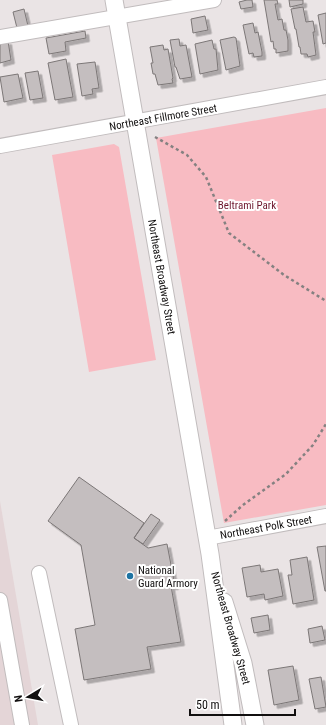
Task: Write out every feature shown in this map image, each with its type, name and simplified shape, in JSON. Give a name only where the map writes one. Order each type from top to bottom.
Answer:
[{"type":"main road","name":"Northeast Broadway Street","points":[[114,0],[208,546],[233,725]]},
{"type":"main road","name":"Northeast Broadway Street","points":[[208,546],[242,663],[256,725]]},
{"type":"street","points":[[0,37],[214,0]]},
{"type":"street","name":"Northeast Fillmore Street","points":[[0,146],[326,87]]},
{"type":"street","name":"Northeast Polk Street","points":[[208,546],[326,516]]},
{"type":"street","points":[[39,574],[71,725]]},
{"type":"street","points":[[1,608],[22,725]]},
{"type":"path","points":[[155,136],[187,156],[206,177],[229,233],[284,275],[326,301]]},
{"type":"path","points":[[222,523],[243,505],[286,474],[314,445],[326,424]]},
{"type":"shaded area","points":[[0,501],[38,725],[0,725]]},
{"type":"green space","name":"Beltrami Park","points":[[326,108],[326,505],[224,523],[156,138]]},
{"type":"green space","points":[[114,144],[119,147],[156,360],[89,372],[52,155]]},
{"type":"building","points":[[252,0],[253,7],[241,9],[239,2]]},
{"type":"building","points":[[264,0],[277,0],[278,4],[275,4],[278,20],[282,19],[284,30],[286,30],[288,51],[276,53],[276,49],[274,49],[273,41],[271,42]]},
{"type":"building","points":[[289,0],[303,0],[303,4],[290,7]]},
{"type":"building","points":[[303,7],[306,22],[313,21],[315,32],[313,32],[316,55],[308,57],[307,54],[301,54],[291,9]]},
{"type":"building","points":[[24,9],[28,26],[17,28],[13,12]]},
{"type":"building","points":[[326,13],[326,43],[323,44],[318,15]]},
{"type":"building","points":[[205,16],[208,30],[193,33],[191,19]]},
{"type":"building","points":[[253,23],[255,33],[258,32],[262,56],[254,57],[253,53],[249,54],[243,25]]},
{"type":"building","points":[[85,31],[86,38],[65,42],[66,51],[49,54],[46,38]]},
{"type":"building","points":[[234,37],[236,38],[240,66],[226,70],[220,40]]},
{"type":"building","points":[[179,39],[180,46],[186,45],[192,77],[180,79],[175,67],[170,40]]},
{"type":"building","points":[[212,40],[214,49],[216,49],[218,70],[200,74],[195,44]]},
{"type":"building","points":[[8,41],[11,60],[0,63],[0,42]]},
{"type":"building","points":[[163,45],[164,50],[168,49],[173,83],[158,85],[155,74],[153,74],[151,63],[153,63],[150,47]]},
{"type":"building","points":[[66,59],[73,97],[55,100],[48,63]]},
{"type":"building","points":[[95,62],[99,88],[92,89],[93,94],[82,96],[77,64]]},
{"type":"building","points":[[38,71],[43,98],[30,100],[25,73]]},
{"type":"building","points":[[18,74],[23,98],[4,102],[0,77]]},
{"type":"building","name":"National Guard Armory","points":[[79,477],[144,523],[134,538],[148,548],[167,544],[175,586],[171,586],[181,642],[147,647],[151,669],[84,680],[75,629],[95,625],[81,545],[48,521]]},
{"type":"building","points":[[151,514],[160,520],[143,544],[134,538]]},
{"type":"building","points":[[326,546],[326,591],[325,591],[317,547]]},
{"type":"building","points":[[307,557],[314,600],[293,604],[288,575],[292,575],[290,560]]},
{"type":"building","points":[[260,565],[261,572],[278,569],[283,596],[265,600],[264,594],[247,597],[242,568]]},
{"type":"building","points":[[268,615],[270,630],[254,633],[251,618]]},
{"type":"building","points":[[322,626],[325,640],[310,643],[308,629]]},
{"type":"building","points":[[293,666],[299,700],[274,705],[268,670]]},
{"type":"building","points":[[321,677],[326,707],[315,709],[309,679]]},
{"type":"place","name":"National Guard Armory","points":[[130,576]]}]
